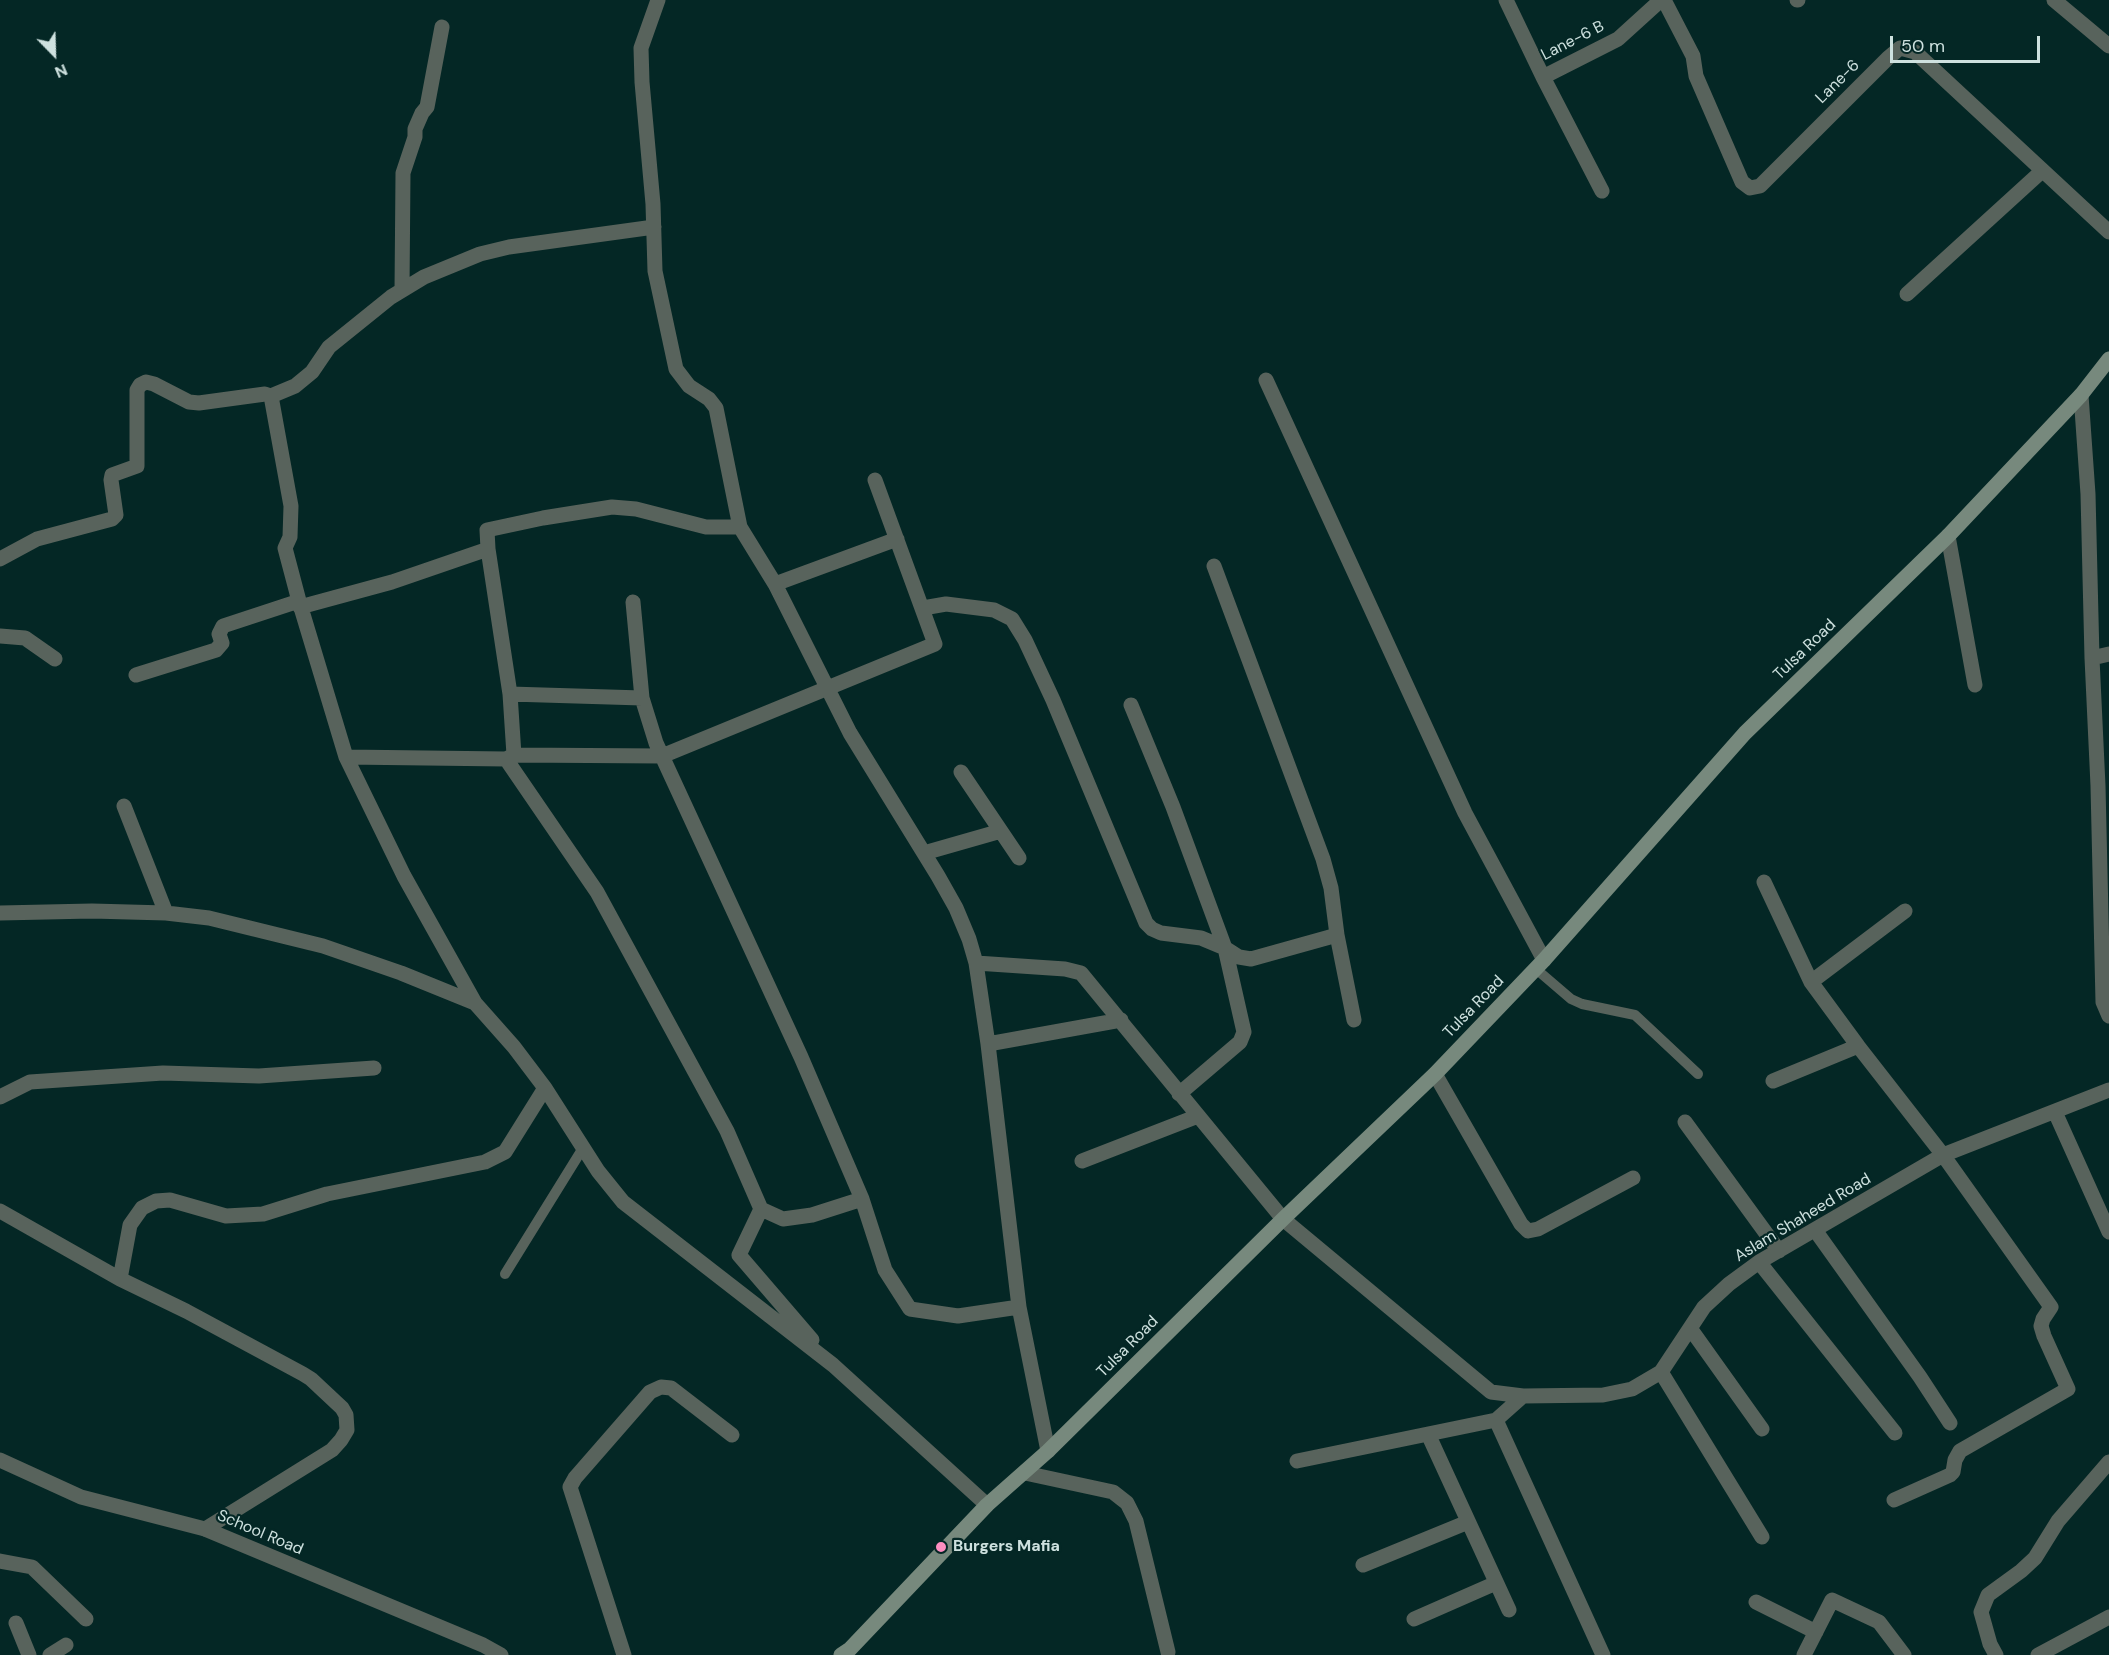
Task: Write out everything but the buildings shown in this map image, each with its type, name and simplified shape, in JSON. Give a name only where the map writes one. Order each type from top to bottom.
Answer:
[{"type":"main road","name":"Tulsa Road","points":[[841,1655],[987,1505],[1048,1451],[1283,1219],[1435,1074],[1540,964],[1745,733],[1948,536],[2081,394],[2109,359]]},
{"type":"street","points":[[658,0],[641,48],[642,82],[654,227],[655,271],[676,369],[688,386],[709,399],[716,408],[740,527],[775,584],[850,733],[956,908],[976,963],[988,1044],[1018,1307],[1048,1451]]},
{"type":"street","points":[[1506,0],[1543,76]]},
{"type":"street","name":"Lane-6 B","points":[[1602,191],[1543,76],[1618,39],[1663,0]]},
{"type":"street","name":"Lane-6","points":[[1663,0],[1693,56],[1696,76],[1742,182],[1750,188],[1760,186],[1900,48],[1915,52],[2109,232]]},
{"type":"street","points":[[2054,0],[2109,46]]},
{"type":"street","points":[[402,290],[403,173],[415,137],[415,129],[427,107],[442,27]]},
{"type":"street","points":[[1907,294],[2042,171]]},
{"type":"street","points":[[0,559],[37,539],[112,519],[116,515],[112,475],[137,466],[137,390],[140,385],[146,382],[154,384],[189,402],[199,403],[265,394],[271,396],[295,386],[312,372],[329,347],[402,290],[424,277],[480,254],[509,247],[654,227]]},
{"type":"street","points":[[1266,380],[1465,813],[1540,964]]},
{"type":"street","points":[[2081,394],[2088,494],[2092,658],[2103,785],[2105,933],[2103,1002],[2109,1016]]},
{"type":"street","points":[[271,396],[291,506],[290,537],[285,548],[346,758],[404,876],[475,1003],[514,1047],[545,1088],[583,1148],[623,1202],[832,1365],[987,1505]]},
{"type":"street","points":[[346,758],[662,756],[935,644],[875,480]]},
{"type":"street","points":[[740,527],[706,527],[636,509],[612,507],[487,530],[510,694],[510,757],[597,892],[728,1131],[761,1209],[783,1219],[812,1215],[862,1199]]},
{"type":"street","points":[[1948,536],[1975,685]]},
{"type":"street","points":[[775,584],[897,539]]},
{"type":"street","points":[[136,675],[216,650],[222,643],[219,634],[223,627],[300,604],[392,582],[488,549]]},
{"type":"street","points":[[1214,566],[1323,859],[1331,888],[1337,935],[1354,1020]]},
{"type":"street","points":[[633,602],[642,698],[662,756],[801,1057],[862,1199],[885,1270],[910,1309],[958,1316],[1018,1307]]},
{"type":"street","points":[[923,608],[946,604],[994,610],[1012,619],[1025,640],[1053,700],[1146,923],[1152,929],[1161,933],[1201,938],[1239,957],[1251,959],[1337,935]]},
{"type":"street","points":[[0,636],[26,638],[55,659]]},
{"type":"street","points":[[2092,658],[2109,654]]},
{"type":"street","points":[[510,694],[642,698]]},
{"type":"street","points":[[1131,705],[1173,807],[1225,948],[1244,1032],[1240,1042],[1179,1094]]},
{"type":"street","points":[[961,772],[1019,858]]},
{"type":"street","points":[[124,806],[165,913]]},
{"type":"street","points":[[924,853],[1001,831]]},
{"type":"street","points":[[1764,882],[1811,982],[1943,1155],[2051,1307],[2043,1318],[2044,1336],[2068,1389],[1960,1451],[1950,1475],[1894,1500]]},
{"type":"street","points":[[0,913],[92,911],[165,913],[209,918],[323,946],[475,1003]]},
{"type":"street","points":[[1811,982],[1905,911]]},
{"type":"street","name":"Aslam Shaheed Road","points":[[976,963],[1065,969],[1081,973],[1283,1219],[1491,1392],[1523,1396],[1603,1395],[1632,1389],[1661,1372],[1704,1307],[1729,1284],[1759,1262],[1943,1155],[2109,1090]]},
{"type":"street","points":[[988,1044],[1121,1020]]},
{"type":"street","points":[[1773,1081],[1858,1046]]},
{"type":"street","points":[[0,1097],[30,1082],[163,1073],[259,1076],[374,1068]]},
{"type":"street","points":[[1435,1074],[1521,1224],[1528,1231],[1538,1229],[1633,1178]]},
{"type":"street","points":[[120,1279],[130,1225],[142,1208],[156,1201],[170,1200],[226,1216],[263,1214],[327,1194],[485,1162],[505,1152],[545,1088]]},
{"type":"street","points":[[2055,1112],[2109,1232]]},
{"type":"street","points":[[1082,1161],[1198,1116]]},
{"type":"street","points":[[1685,1122],[1779,1251]]},
{"type":"street","points":[[761,1209],[740,1255],[832,1365]]},
{"type":"street","points":[[0,1210],[120,1279],[186,1311],[303,1374],[336,1401],[346,1415],[347,1430],[332,1450],[205,1529]]},
{"type":"street","points":[[1815,1230],[1950,1423]]},
{"type":"street","points":[[1759,1262],[1895,1433]]},
{"type":"street","points":[[1690,1328],[1762,1429]]},
{"type":"street","points":[[1661,1372],[1762,1537]]},
{"type":"street","points":[[624,1655],[570,1487],[575,1478],[650,1392],[661,1387],[671,1388],[732,1435]]},
{"type":"street","points":[[1297,1461],[1496,1420],[1523,1396]]},
{"type":"street","points":[[1496,1420],[1603,1655]]},
{"type":"street","points":[[1428,1434],[1509,1610]]},
{"type":"street","name":"School Road","points":[[0,1460],[81,1497],[205,1529],[483,1645],[501,1655]]},
{"type":"street","points":[[1996,1655],[1990,1644],[1981,1612],[1988,1595],[2035,1558],[2058,1521],[2109,1462]]},
{"type":"street","points":[[1025,1473],[1113,1492],[1127,1503],[1136,1521],[1168,1652]]},
{"type":"street","points":[[1363,1565],[1468,1522]]},
{"type":"street","points":[[0,1560],[32,1567],[86,1619]]},
{"type":"street","points":[[1414,1619],[1496,1583]]},
{"type":"street","points":[[1804,1655],[1832,1599],[1880,1622],[1904,1655]]},
{"type":"street","points":[[1756,1602],[1816,1632]]},
{"type":"street","points":[[2038,1655],[2109,1617]]},
{"type":"street","points":[[16,1623],[29,1655]]},
{"type":"street","points":[[50,1655],[66,1645]]},
{"type":"lane","points":[[1540,964],[1571,999],[1582,1004],[1635,1015],[1698,1074]]},
{"type":"lane","points":[[505,1274],[583,1148]]},
{"type":"place","name":"Burgers Mafia","points":[[941,1547]]}]
